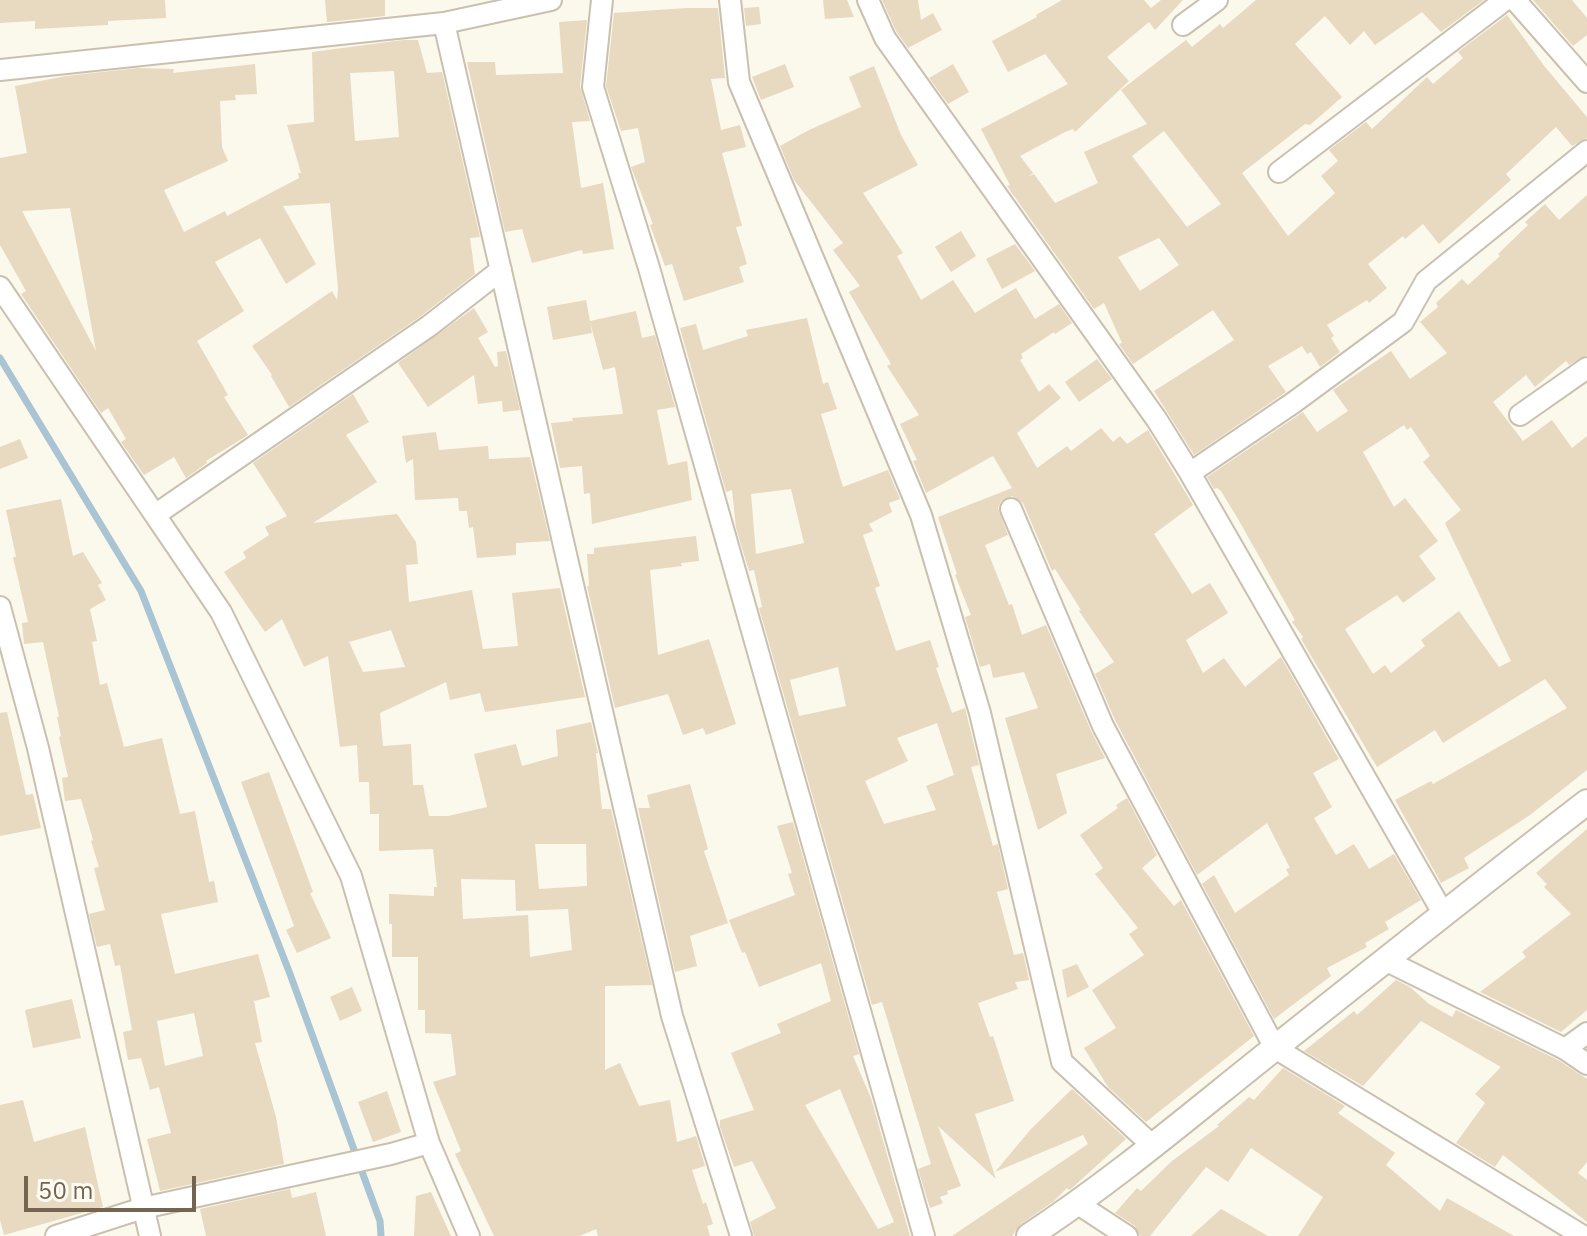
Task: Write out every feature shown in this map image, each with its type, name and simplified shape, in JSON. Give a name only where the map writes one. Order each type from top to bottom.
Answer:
[{"type":"street","points":[[0,70],[444,23],[551,0]]},
{"type":"street","points":[[602,0],[593,87],[649,268],[924,1236]]},
{"type":"street","points":[[730,0],[739,82],[921,515],[980,713],[1062,1062],[1154,1147]]},
{"type":"street","points":[[868,0],[885,38],[1157,420],[1443,913]]},
{"type":"street","points":[[1183,25],[1217,0]]},
{"type":"street","points":[[1279,172],[1505,0]]},
{"type":"street","points":[[1515,0],[1587,82]]},
{"type":"street","points":[[444,23],[672,1016],[741,1236]]},
{"type":"street","points":[[1190,473],[1293,403],[1403,322],[1426,281],[1587,151]]},
{"type":"street","points":[[155,515],[429,326],[501,270]]},
{"type":"street","points":[[0,287],[221,612],[351,876],[429,1143],[469,1236]]},
{"type":"street","points":[[1520,415],[1587,368]]},
{"type":"street","points":[[1011,509],[1103,726],[1275,1048],[1583,1236]]},
{"type":"street","points":[[0,607],[38,748],[150,1236]]},
{"type":"street","points":[[1029,1236],[1154,1147],[1443,913],[1587,802]]},
{"type":"street","points":[[1387,961],[1565,1049],[1587,1064]]},
{"type":"street","points":[[1565,1049],[1587,1033]]},
{"type":"street","points":[[56,1236],[143,1208],[429,1143]]},
{"type":"street","points":[[1078,1204],[1127,1236]]},
{"type":"building","points":[[0,0],[165,0],[166,18],[35,29],[35,21],[0,23]]},
{"type":"building","points":[[325,0],[385,0],[385,16],[327,22]]},
{"type":"building","points":[[823,0],[847,0],[854,17],[825,19]]},
{"type":"building","points":[[882,0],[918,0],[921,20],[933,13],[942,30],[908,48],[896,31]]},
{"type":"building","points":[[1062,0],[1144,0],[1151,8],[1161,0],[1183,0],[1155,30],[1149,22],[1107,57],[1129,81],[1075,132],[1073,129],[1065,132],[1020,156],[1033,173],[1028,177],[1034,174],[1055,203],[1098,183],[1084,152],[1147,124],[1121,90],[1186,40],[1192,47],[1220,24],[1223,28],[1256,0],[1484,0],[1441,32],[1422,12],[1375,45],[1364,31],[1350,45],[1325,16],[1295,44],[1342,97],[1310,125],[1305,124],[1242,173],[1288,236],[1335,193],[1321,176],[1338,161],[1329,150],[1366,122],[1372,129],[1427,77],[1433,84],[1463,58],[1458,52],[1507,15],[1587,117],[1587,138],[1572,146],[1556,127],[1506,174],[1511,180],[1439,244],[1423,224],[1368,264],[1387,288],[1369,303],[1367,300],[1327,325],[1340,352],[1320,367],[1311,352],[1307,354],[1302,346],[1268,366],[1286,392],[1194,455],[1154,391],[1234,340],[1213,310],[1133,364],[1119,344],[1122,343],[1104,303],[1094,309],[1007,186],[1010,185],[981,129],[1068,84],[1045,54],[1008,72],[992,41]],"holes":[[[1164,131],[1221,204],[1187,227],[1132,156]],[[1159,238],[1179,265],[1140,291],[1118,257]]]},
{"type":"building","points":[[1533,0],[1572,0],[1587,18],[1587,35],[1573,46]]},
{"type":"building","points":[[759,7],[761,24],[746,26],[744,8]]},
{"type":"building","points":[[718,8],[725,78],[711,79],[721,130],[740,125],[746,147],[722,153],[742,226],[736,227],[747,264],[739,267],[744,282],[684,301],[672,264],[665,266],[631,167],[645,162],[638,128],[621,131],[606,86],[614,13]]},
{"type":"building","points":[[587,20],[580,86],[590,121],[572,122],[581,188],[603,183],[614,249],[583,254],[582,250],[532,263],[522,229],[505,232],[467,62],[495,62],[496,75],[563,73],[559,22]]},
{"type":"building","points":[[418,40],[427,73],[442,72],[480,237],[470,238],[475,274],[421,316],[289,407],[252,346],[332,291],[337,300],[338,288],[330,203],[283,206],[316,264],[286,284],[260,238],[215,262],[244,311],[197,341],[228,395],[224,397],[248,435],[206,461],[186,478],[174,457],[144,475],[121,442],[126,439],[108,408],[101,413],[21,294],[26,291],[0,245],[0,158],[27,153],[15,86],[66,76],[138,68],[174,69],[173,73],[255,64],[257,94],[235,95],[236,100],[220,101],[222,147],[228,161],[164,190],[184,232],[225,211],[227,216],[299,178],[298,173],[301,173],[287,125],[314,122],[312,52]],"holes":[[[394,71],[399,137],[355,141],[350,73]],[[70,208],[96,351],[22,211]]]},
{"type":"building","points":[[785,64],[794,87],[761,100],[752,77]]},
{"type":"building","points":[[953,64],[969,92],[948,104],[929,78]]},
{"type":"building","points":[[874,66],[901,135],[918,165],[863,193],[903,253],[897,256],[921,300],[953,280],[975,313],[1016,288],[1035,319],[1059,304],[1072,323],[1021,354],[1023,358],[1020,360],[1039,392],[1049,384],[1061,398],[1017,433],[1037,468],[1067,446],[1071,451],[1101,428],[1113,442],[1120,436],[1127,444],[1148,430],[1193,505],[1154,534],[1192,594],[1210,583],[1228,613],[1186,640],[1203,673],[1224,658],[1245,687],[1281,657],[1339,759],[1313,773],[1332,807],[1314,818],[1336,855],[1354,844],[1369,869],[1394,854],[1421,900],[1385,922],[1389,929],[1365,943],[1367,947],[1327,968],[1331,976],[1274,1019],[1202,884],[1214,875],[1235,913],[1289,875],[1286,869],[1290,868],[1267,823],[1197,875],[1115,720],[1095,674],[1114,662],[1055,569],[1052,571],[1023,503],[1012,496],[1001,501],[998,508],[1008,535],[985,545],[1009,605],[1012,604],[1022,635],[1046,625],[1105,758],[1056,774],[1067,813],[1038,830],[1005,718],[1038,708],[1024,672],[993,678],[990,664],[980,667],[965,617],[971,615],[938,517],[1012,488],[993,456],[926,493],[913,461],[917,460],[900,424],[919,415],[887,366],[891,364],[849,292],[860,286],[833,250],[843,243],[794,180],[780,146],[861,107],[849,77]]},
{"type":"building","points":[[1587,195],[1587,355],[1569,365],[1566,361],[1535,387],[1526,375],[1493,402],[1523,441],[1552,420],[1572,448],[1587,436],[1587,770],[1530,815],[1464,858],[1469,868],[1441,883],[1395,800],[1431,781],[1433,784],[1567,708],[1545,679],[1443,743],[1435,730],[1377,767],[1301,639],[1303,637],[1292,622],[1295,620],[1238,519],[1221,491],[1214,489],[1207,477],[1303,412],[1317,432],[1348,411],[1333,390],[1391,351],[1410,379],[1447,353],[1420,322],[1438,307],[1436,303],[1462,279],[1468,285],[1500,256],[1498,254],[1528,225],[1525,222],[1545,204],[1559,220]],"holes":[[[1404,425],[1407,430],[1411,427],[1430,456],[1423,462],[1461,510],[1445,523],[1511,661],[1499,667],[1459,611],[1421,640],[1425,646],[1391,673],[1385,665],[1373,674],[1345,629],[1397,595],[1403,603],[1436,579],[1419,556],[1438,541],[1405,498],[1394,507],[1363,452]]]},
{"type":"building","points":[[961,231],[976,256],[951,272],[935,247]]},
{"type":"building","points":[[1015,244],[1035,271],[1002,289],[986,259]]},
{"type":"building","points":[[586,300],[590,321],[636,311],[642,338],[655,335],[675,407],[657,410],[668,465],[687,461],[692,500],[592,524],[590,493],[584,494],[582,466],[560,468],[551,423],[623,414],[615,367],[603,370],[590,322],[592,333],[553,340],[547,307]]},
{"type":"building","points":[[474,308],[488,332],[478,338],[495,367],[498,366],[497,352],[506,351],[520,410],[503,412],[502,401],[478,404],[474,375],[428,407],[398,363]]},
{"type":"building","points":[[807,318],[823,384],[828,382],[837,409],[821,414],[843,487],[888,470],[900,499],[889,503],[892,512],[869,524],[873,531],[863,535],[880,586],[875,588],[896,651],[930,640],[952,713],[965,708],[979,765],[971,767],[993,846],[998,844],[1008,889],[997,892],[1014,955],[1023,953],[1029,980],[1015,982],[1018,989],[978,1003],[990,1037],[993,1036],[1014,1101],[975,1114],[996,1179],[938,1126],[961,1186],[947,1191],[948,1194],[940,1197],[943,1203],[930,1208],[918,1169],[931,1164],[882,1002],[872,1005],[759,608],[762,607],[754,570],[749,571],[736,528],[732,490],[726,492],[680,328],[696,324],[703,350],[748,336],[746,330]],"holes":[[[791,489],[804,543],[756,554],[751,494]],[[838,667],[846,706],[799,716],[790,680]],[[937,723],[954,775],[926,786],[936,810],[884,824],[865,781],[908,761],[897,738]]]},
{"type":"building","points":[[1097,359],[1112,379],[1079,402],[1065,382]]},
{"type":"building","points":[[353,394],[369,422],[346,435],[377,482],[313,523],[397,514],[416,542],[418,564],[406,565],[409,602],[472,590],[483,649],[518,646],[512,593],[560,588],[585,697],[485,712],[480,693],[450,700],[446,682],[380,713],[383,746],[411,744],[413,785],[423,785],[429,816],[448,816],[487,807],[474,754],[516,744],[522,766],[558,756],[556,730],[591,722],[598,753],[602,809],[611,809],[652,985],[605,986],[605,1070],[620,1063],[639,1106],[670,1100],[677,1142],[696,1136],[705,1166],[692,1170],[713,1224],[707,1226],[710,1236],[598,1236],[596,1229],[580,1236],[494,1236],[455,1154],[461,1151],[433,1082],[456,1075],[451,1034],[425,1033],[425,1010],[418,1010],[418,957],[392,957],[389,894],[434,896],[434,887],[437,887],[433,849],[379,851],[379,814],[370,814],[369,782],[359,782],[357,745],[340,747],[328,656],[304,667],[282,619],[265,632],[224,572],[246,558],[243,552],[269,535],[265,527],[287,516],[253,463]],"holes":[[[391,630],[405,667],[363,672],[349,642]],[[535,844],[586,844],[587,886],[539,889]],[[461,879],[515,880],[516,911],[568,909],[572,950],[530,957],[528,915],[463,919]]]},
{"type":"building","points":[[436,432],[439,450],[488,446],[489,459],[530,457],[550,541],[516,543],[516,555],[477,558],[473,527],[469,528],[467,511],[459,511],[458,498],[415,500],[413,459],[406,463],[402,436]]},
{"type":"building","points":[[20,439],[28,458],[0,469],[0,447]]},
{"type":"building","points":[[61,499],[73,556],[83,552],[102,583],[98,585],[106,600],[90,609],[97,641],[92,642],[100,685],[107,683],[124,747],[162,738],[180,814],[195,811],[209,882],[214,881],[218,902],[161,914],[175,974],[258,954],[270,997],[254,1001],[262,1042],[255,1043],[276,1117],[284,1164],[160,1191],[147,1139],[171,1133],[159,1087],[150,1090],[141,1058],[128,1060],[123,1032],[132,1030],[120,965],[115,966],[110,944],[97,947],[89,914],[105,910],[94,868],[99,867],[81,799],[65,801],[62,778],[68,777],[43,642],[24,644],[22,623],[28,622],[6,510]],"holes":[[[194,1013],[203,1056],[165,1066],[157,1021]]]},
{"type":"building","points":[[696,536],[699,561],[650,570],[658,655],[709,639],[736,724],[706,735],[703,728],[683,735],[668,694],[615,708],[587,586],[587,554],[594,554],[594,548]]},
{"type":"building","points":[[7,712],[26,795],[33,794],[41,828],[0,836],[0,713]]},
{"type":"building","points":[[269,772],[313,892],[310,893],[331,938],[297,953],[286,930],[294,926],[241,782]]},
{"type":"building","points":[[690,784],[708,849],[704,851],[728,923],[690,936],[697,966],[675,972],[638,808],[650,808],[647,795]]},
{"type":"building","points":[[1127,798],[1157,855],[1142,868],[1174,906],[1181,900],[1254,1036],[1146,1122],[1108,1087],[1084,1048],[1116,1028],[1092,990],[1144,955],[1129,934],[1138,928],[1095,874],[1103,868],[1080,835]]},
{"type":"building","points":[[793,822],[859,1054],[853,1056],[871,1098],[910,1236],[754,1236],[750,1222],[776,1208],[752,1161],[734,1167],[720,1127],[720,1120],[754,1110],[731,1053],[781,1033],[777,1024],[831,1001],[821,963],[759,987],[729,920],[795,895],[788,874],[792,873],[777,826]],"holes":[[[840,1089],[894,1222],[878,1229],[805,1105]]]},
{"type":"building","points":[[1587,829],[1587,1010],[1561,1032],[1480,992],[1526,957],[1522,952],[1571,914],[1544,887],[1547,884],[1536,873]]},
{"type":"building","points":[[1077,964],[1089,987],[1067,998],[1062,970]]},
{"type":"building","points":[[1396,980],[1452,1017],[1456,1010],[1558,1060],[1587,1079],[1587,1162],[1578,1173],[1587,1180],[1587,1222],[1503,1155],[1495,1167],[1456,1143],[1485,1103],[1475,1094],[1501,1067],[1421,1021],[1363,1086],[1304,1051],[1354,1011],[1357,1015]]},
{"type":"building","points":[[352,987],[362,1011],[340,1021],[330,997]]},
{"type":"building","points":[[72,999],[81,1038],[33,1048],[25,1010]]},
{"type":"building","points":[[1283,1068],[1345,1106],[1338,1113],[1395,1153],[1386,1165],[1440,1211],[1447,1198],[1514,1236],[1298,1236],[1323,1197],[1251,1148],[1228,1182],[1206,1167],[1150,1236],[1140,1236],[1135,1226],[1115,1213],[1137,1188],[1141,1191],[1249,1097],[1254,1100]]},
{"type":"building","points":[[1072,1089],[1126,1139],[1072,1188],[1067,1188],[1021,1224],[1012,1236],[952,1236],[1088,1144],[1083,1135],[995,1172],[1031,1129]]},
{"type":"building","points":[[387,1091],[401,1132],[373,1142],[358,1102]]},
{"type":"building","points":[[23,1100],[34,1142],[85,1127],[103,1207],[4,1235],[0,1220],[0,1105]]},
{"type":"building","points":[[290,1189],[292,1198],[316,1192],[326,1236],[206,1236],[200,1209]]},
{"type":"building","points":[[431,1192],[451,1236],[414,1236],[416,1196]]},
{"type":"building","points":[[1221,1209],[1268,1236],[1191,1236]]},
{"type":"waterway","points":[[0,358],[141,591],[290,974],[380,1221],[381,1236]]}]
